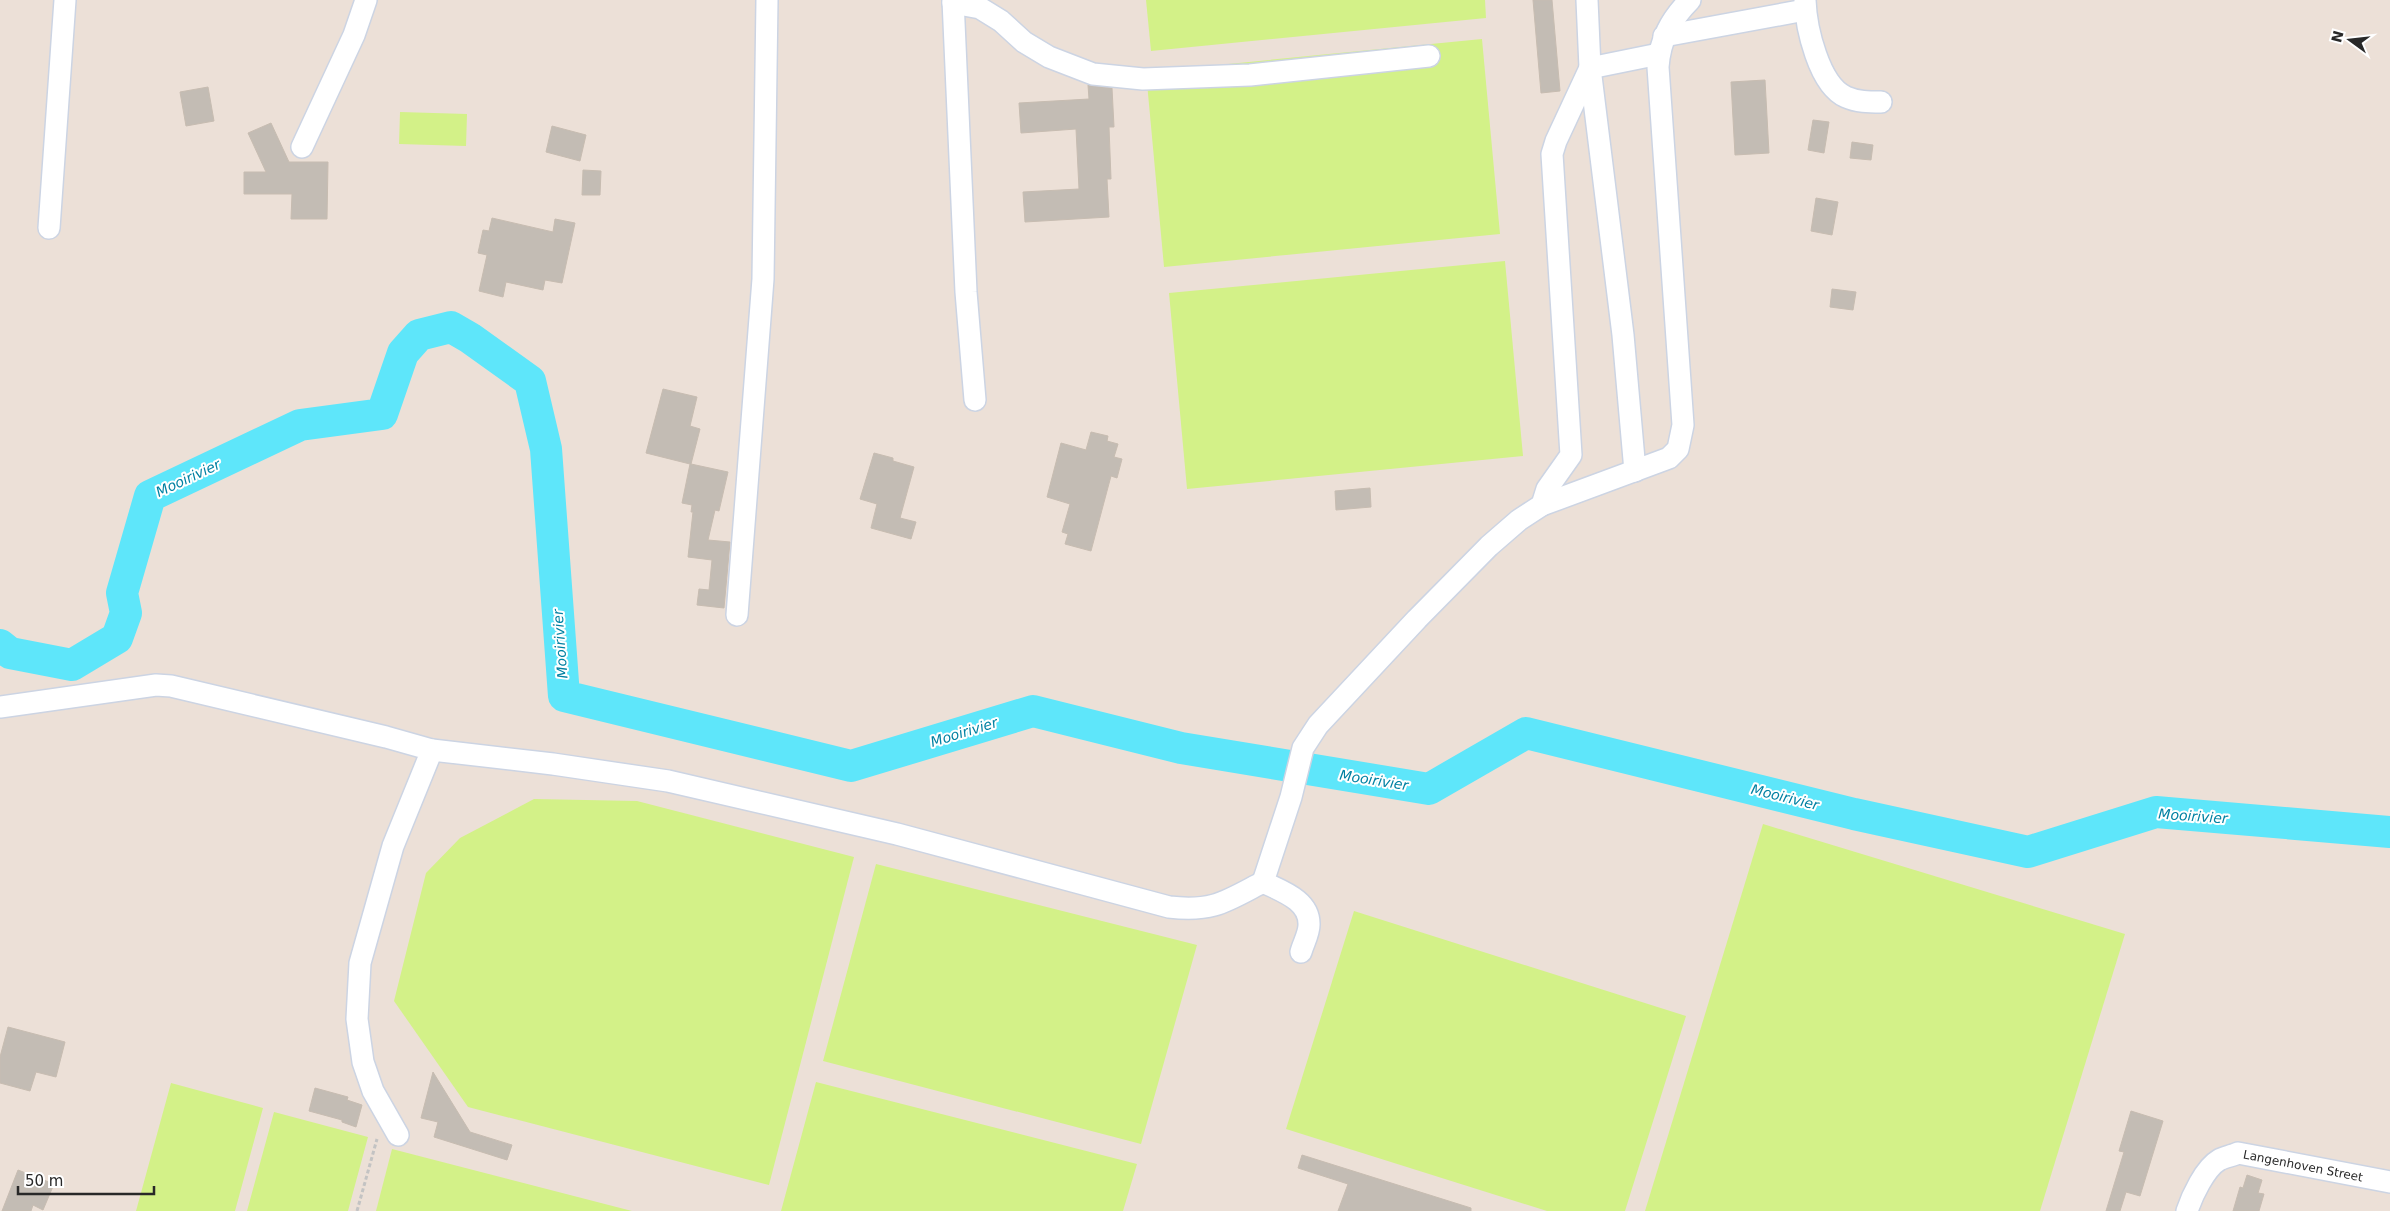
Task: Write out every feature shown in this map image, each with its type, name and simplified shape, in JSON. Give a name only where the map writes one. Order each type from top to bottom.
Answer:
[{"type":"street","points":[[49,228],[65,0]]},
{"type":"street","points":[[302,147],[354,35],[366,0]]},
{"type":"street","points":[[737,615],[763,279],[768,0]]},
{"type":"street","points":[[1587,0],[1590,68],[1623,335],[1635,471]]},
{"type":"street","points":[[0,708],[156,685],[171,686],[386,737],[432,750],[553,764],[668,781],[896,834],[1169,907],[1206,908],[1228,901],[1263,882],[1291,797],[1303,748],[1318,725],[1424,612],[1511,526],[1542,505],[1669,458],[1678,449],[1683,425],[1658,67],[1661,45],[1678,12],[1690,0]]},
{"type":"street","points":[[975,400],[966,292],[953,2],[980,8],[1000,21],[1024,42],[1049,57],[1093,74],[1143,79],[1250,75],[1429,56]]},
{"type":"street","points":[[1542,505],[1547,489],[1571,455],[1552,154],[1556,141],[1590,68],[1661,45],[1805,5],[1819,64],[1830,86],[1845,97],[1860,102],[1881,102]]},
{"type":"street","points":[[398,1135],[373,1091],[363,1062],[357,1019],[360,963],[393,846],[432,750]]},
{"type":"street","points":[[1263,882],[1295,897],[1305,909],[1309,925],[1301,952]]},
{"type":"street","name":"Langenhoven Street","points":[[2187,1211],[2191,1199],[2204,1177],[2217,1161],[2238,1153],[2390,1182]]},
{"type":"path","points":[[357,1211],[385,1112]]},
{"type":"green space","points":[[1146,0],[1485,0],[1486,18],[1151,51]]},
{"type":"green space","points":[[1482,39],[1500,234],[1164,267],[1146,72]]},
{"type":"green space","points":[[400,112],[467,114],[466,146],[399,144]]},
{"type":"green space","points":[[1505,261],[1523,456],[1187,489],[1169,293]]},
{"type":"green space","points":[[534,799],[637,801],[854,857],[769,1185],[468,1107],[394,1001],[426,873],[460,838]]},
{"type":"green space","points":[[1763,824],[2125,934],[2040,1211],[1645,1211]]},
{"type":"green space","points":[[876,864],[1197,945],[1141,1144],[823,1061]]},
{"type":"green space","points":[[1354,911],[1686,1016],[1625,1211],[1547,1211],[1286,1129]]},
{"type":"green space","points":[[816,1082],[1137,1164],[1123,1211],[781,1211]]},
{"type":"green space","points":[[171,1083],[263,1108],[235,1211],[136,1211]]},
{"type":"green space","points":[[274,1112],[368,1137],[348,1211],[247,1211]]},
{"type":"green space","points":[[392,1149],[632,1211],[376,1211]]},
{"type":"building","points":[[1533,0],[1552,0],[1560,91],[1541,93]]},
{"type":"building","points":[[1765,80],[1769,153],[1735,155],[1731,82]]},
{"type":"building","points":[[1088,85],[1112,88],[1114,127],[1109,127],[1111,179],[1107,179],[1109,217],[1025,222],[1023,192],[1079,189],[1076,129],[1021,133],[1019,103],[1089,99]]},
{"type":"building","points":[[208,87],[214,121],[186,126],[180,92]]},
{"type":"building","points":[[1813,120],[1829,122],[1824,153],[1808,150]]},
{"type":"building","points":[[271,123],[289,162],[328,162],[327,219],[291,219],[292,194],[244,194],[244,172],[266,172],[248,133]]},
{"type":"building","points":[[552,126],[586,135],[580,161],[546,152]]},
{"type":"building","points":[[1852,142],[1873,145],[1871,160],[1850,158]]},
{"type":"building","points":[[583,170],[601,171],[600,195],[582,195]]},
{"type":"building","points":[[1816,198],[1838,202],[1832,235],[1811,231]]},
{"type":"building","points":[[492,218],[553,232],[555,219],[575,223],[562,283],[545,280],[543,290],[506,282],[503,297],[479,291],[487,255],[478,253],[483,230],[489,231]]},
{"type":"building","points":[[1832,289],[1856,292],[1853,310],[1830,307]]},
{"type":"building","points":[[663,389],[697,397],[690,426],[700,429],[691,464],[728,472],[719,511],[715,510],[708,540],[730,542],[724,608],[697,605],[699,589],[709,590],[712,560],[688,557],[693,512],[691,512],[692,505],[682,503],[690,464],[646,453]]},
{"type":"building","points":[[1091,432],[1108,436],[1107,441],[1118,444],[1114,457],[1122,459],[1117,478],[1111,476],[1091,551],[1065,544],[1068,534],[1062,532],[1070,504],[1047,497],[1061,443],[1086,450]]},
{"type":"building","points":[[874,453],[893,458],[893,461],[914,467],[900,518],[916,522],[911,539],[871,528],[877,504],[860,499]]},
{"type":"building","points":[[1370,488],[1371,507],[1336,510],[1335,491]]},
{"type":"building","points":[[8,1027],[65,1042],[56,1077],[36,1072],[30,1091],[0,1083],[0,1057]]},
{"type":"building","points":[[433,1072],[470,1132],[512,1145],[507,1160],[434,1137],[438,1122],[421,1118]]},
{"type":"building","points":[[315,1088],[348,1097],[347,1100],[362,1105],[356,1127],[342,1122],[342,1120],[309,1111]]},
{"type":"building","points":[[2131,1111],[2163,1121],[2140,1196],[2126,1192],[2120,1211],[2106,1211],[2124,1152],[2119,1151]]},
{"type":"building","points":[[1302,1155],[1471,1208],[1471,1211],[1338,1211],[1348,1184],[1298,1168]]},
{"type":"building","points":[[18,1170],[54,1184],[43,1210],[33,1205],[31,1211],[2,1211]]},
{"type":"building","points":[[2247,1175],[2262,1180],[2258,1193],[2264,1194],[2259,1211],[2233,1211],[2240,1187],[2243,1188]]},
{"type":"waterway","name":"Mooirivier","points":[[0,645],[10,653],[72,665],[117,638],[126,613],[122,593],[150,496],[300,425],[382,414],[403,353],[419,335],[451,327],[470,338],[530,381],[546,449],[564,696],[851,766],[1033,711],[1181,748],[1429,789],[1526,733],[1854,814],[2028,852],[2156,812],[2390,832]]}]
